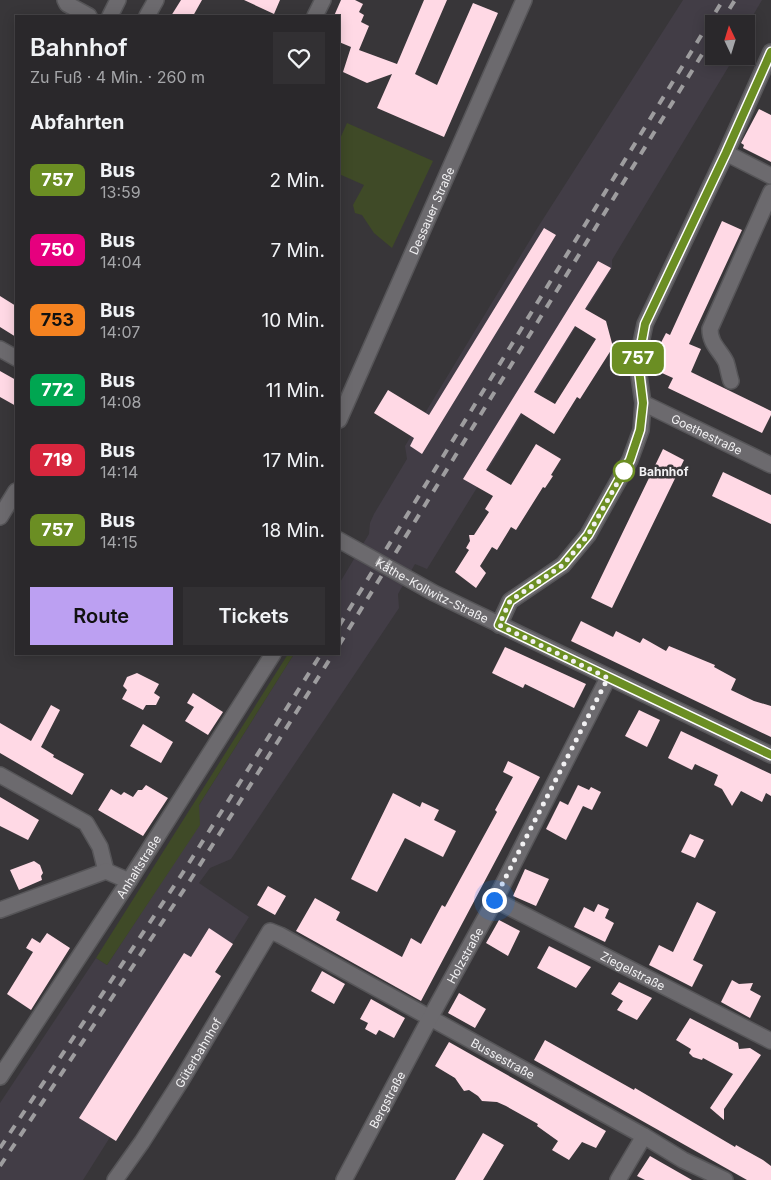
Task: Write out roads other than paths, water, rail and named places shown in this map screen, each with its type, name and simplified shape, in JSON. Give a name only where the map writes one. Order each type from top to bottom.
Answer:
[{"type":"street","points":[[64,0],[67,4],[87,15]]},
{"type":"street","points":[[110,15],[118,0]]},
{"type":"street","points":[[147,15],[156,0]]},
{"type":"street","points":[[315,15],[322,0]]},
{"type":"street","name":"Dessauer Straße","points":[[340,418],[524,0]]},
{"type":"street","points":[[499,625],[510,601],[563,565],[588,535],[630,460],[640,430],[643,403],[638,362],[645,324],[726,153],[771,52]]},
{"type":"street","points":[[726,153],[771,176]]},
{"type":"street","points":[[731,381],[725,360],[714,346],[710,336],[710,329],[771,192]]},
{"type":"street","points":[[0,349],[15,357]]},
{"type":"street","name":"Goethestraße","points":[[643,403],[771,464]]},
{"type":"street","points":[[0,517],[15,493]]},
{"type":"street","name":"Käthe-Kollwitz-Straße","points":[[340,545],[499,625],[771,755]]},
{"type":"street","name":"Anhaltstraße","points":[[0,1077],[129,881],[272,655]]},
{"type":"street","name":"Holzstraße","points":[[430,1018],[494,900],[608,678]]},
{"type":"street","points":[[0,775],[86,823],[100,847],[106,871]]},
{"type":"street","points":[[0,910],[106,871],[129,881]]},
{"type":"street","name":"Ziegelstraße","points":[[494,900],[771,1041]]},
{"type":"street","name":"Güterbahnhof","points":[[115,1180],[181,1081],[270,931],[280,935]]},
{"type":"street","name":"Bussestraße","points":[[280,935],[644,1136],[683,1160],[725,1180]]},
{"type":"street","name":"Bergstraße","points":[[344,1180],[430,1018]]},
{"type":"street","points":[[618,1180],[644,1136]]},
{"type":"railway","points":[[340,624],[723,0]]},
{"type":"railway","points":[[726,15],[735,0]]},
{"type":"railway","points":[[340,643],[705,50]]},
{"type":"railway","points":[[0,1148],[182,874],[320,655]]},
{"type":"railway","points":[[0,1166],[191,879],[332,655]]},
{"type":"place","name":"Bahnhof","points":[[624,471]]}]
